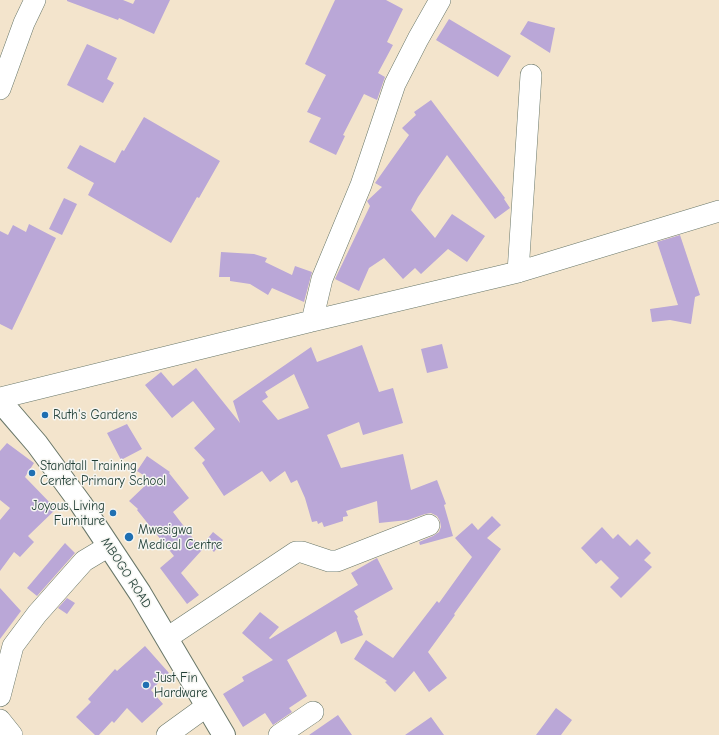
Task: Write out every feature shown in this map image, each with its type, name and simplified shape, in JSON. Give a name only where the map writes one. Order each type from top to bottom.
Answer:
[{"type":"main road","name":"MBOGO ROAD","points":[[0,401],[37,444],[81,504],[140,593],[224,735]]},
{"type":"street","points":[[0,89],[24,23],[35,0]]},
{"type":"street","points":[[312,321],[322,279],[361,185],[395,84],[440,0]]},
{"type":"street","points":[[518,272],[531,75]]},
{"type":"street","points":[[0,398],[518,272],[719,211]]},
{"type":"street","points":[[167,638],[296,552],[302,552],[329,562],[337,561],[429,525]]},
{"type":"street","points":[[0,696],[13,646],[37,614],[84,561],[109,546]]},
{"type":"street","points":[[168,735],[207,706]]},
{"type":"street","points":[[279,735],[313,712]]},
{"type":"street","points":[[0,720],[12,735]]},
{"type":"building","points":[[67,0],[123,0],[133,4],[135,0],[170,0],[154,34],[119,18],[118,20]]},
{"type":"building","points":[[335,0],[386,0],[403,9],[387,42],[393,45],[378,73],[385,77],[377,100],[364,94],[343,135],[345,136],[336,155],[309,142],[321,118],[307,112],[326,75],[305,64]]},
{"type":"building","points":[[449,19],[511,56],[498,77],[436,40]]},
{"type":"building","points":[[528,21],[555,28],[550,53],[520,34]]},
{"type":"building","points":[[87,44],[117,58],[107,79],[114,83],[103,103],[67,85]]},
{"type":"building","points":[[431,100],[505,198],[504,199],[510,208],[495,219],[447,155],[418,197],[411,210],[435,238],[452,214],[485,236],[467,262],[448,249],[421,274],[415,268],[403,279],[384,258],[369,268],[359,291],[335,279],[370,206],[367,201],[382,187],[375,183],[409,135],[402,128],[416,115],[414,112]]},
{"type":"building","points":[[144,117],[220,161],[199,198],[197,197],[171,243],[88,195],[94,183],[67,168],[80,145],[115,163],[122,150],[124,151]]},
{"type":"building","points":[[64,198],[77,204],[62,235],[49,229]]},
{"type":"building","points":[[29,224],[56,238],[12,330],[0,324],[0,231],[8,235],[13,225],[26,232]]},
{"type":"building","points":[[680,235],[700,295],[695,297],[691,324],[670,320],[652,322],[650,309],[678,305],[657,242]]},
{"type":"building","points":[[221,252],[254,254],[267,258],[265,262],[292,275],[295,266],[312,272],[304,302],[272,288],[268,295],[250,284],[230,281],[230,277],[219,277]]},
{"type":"building","points":[[442,344],[448,368],[427,373],[421,349]]},
{"type":"building","points":[[362,345],[379,392],[393,388],[403,423],[363,435],[359,422],[327,435],[341,468],[403,454],[411,490],[437,480],[446,504],[444,505],[453,536],[420,545],[419,542],[439,532],[441,527],[437,516],[431,513],[408,520],[379,523],[377,501],[346,511],[348,516],[343,517],[343,521],[324,527],[322,522],[318,524],[317,521],[312,522],[305,498],[297,480],[291,483],[285,471],[270,482],[262,471],[224,496],[202,463],[205,460],[194,448],[215,429],[193,401],[172,418],[145,385],[161,372],[173,386],[196,368],[240,423],[233,401],[311,347],[317,362]],"holes":[[[294,374],[309,408],[278,420],[262,401],[268,397],[265,392]]]},
{"type":"building","points":[[127,424],[142,449],[121,460],[107,433]]},
{"type":"building","points":[[7,443],[34,463],[25,477],[56,509],[28,536],[34,542],[20,557],[14,552],[0,571],[0,520],[10,508],[0,500],[0,451]]},
{"type":"building","points":[[147,456],[170,472],[169,473],[189,498],[173,512],[202,550],[181,573],[199,595],[187,604],[160,568],[174,556],[137,510],[138,509],[129,501],[151,480],[137,471]]},
{"type":"building","points":[[492,516],[501,525],[487,538],[501,549],[428,652],[447,678],[429,692],[414,671],[395,692],[385,682],[387,681],[354,659],[366,640],[393,658],[437,601],[439,603],[472,557],[455,538],[472,523],[478,530]]},
{"type":"building","points":[[602,527],[613,539],[618,534],[630,546],[637,539],[651,553],[644,560],[652,567],[621,598],[610,587],[619,578],[601,560],[596,564],[581,548]]},
{"type":"building","points":[[213,532],[223,540],[214,552],[204,543]]},
{"type":"building","points":[[65,543],[75,553],[37,596],[27,588]]},
{"type":"building","points":[[377,558],[393,589],[354,611],[358,617],[357,618],[363,635],[341,644],[336,631],[287,660],[307,696],[289,708],[292,712],[273,725],[265,713],[243,727],[223,694],[244,681],[242,677],[273,660],[242,633],[260,612],[279,627],[269,638],[270,639],[358,585],[351,573]]},
{"type":"building","points":[[0,588],[21,611],[0,639]]},
{"type":"building","points":[[67,598],[75,603],[67,614],[58,608]]},
{"type":"building","points":[[145,646],[169,673],[151,690],[163,704],[142,723],[127,708],[114,723],[112,721],[99,735],[95,735],[76,717],[91,702],[88,699],[115,669],[117,671]]},
{"type":"building","points":[[556,708],[572,720],[561,735],[536,735]]},
{"type":"building","points":[[338,715],[352,735],[309,735]]},
{"type":"building","points":[[431,717],[444,735],[405,735]]},
{"type":"place","name":"Ruth's Gardens","points":[[45,415]]},
{"type":"place","name":"Standtall Training Center Primary School","points":[[32,473]]},
{"type":"place","name":"Joyous Living Furniture","points":[[113,513]]},
{"type":"place","name":"Mwesigwa Medical Centre","points":[[129,537]]},
{"type":"place","name":"Just Fin Hardware","points":[[146,685]]}]
